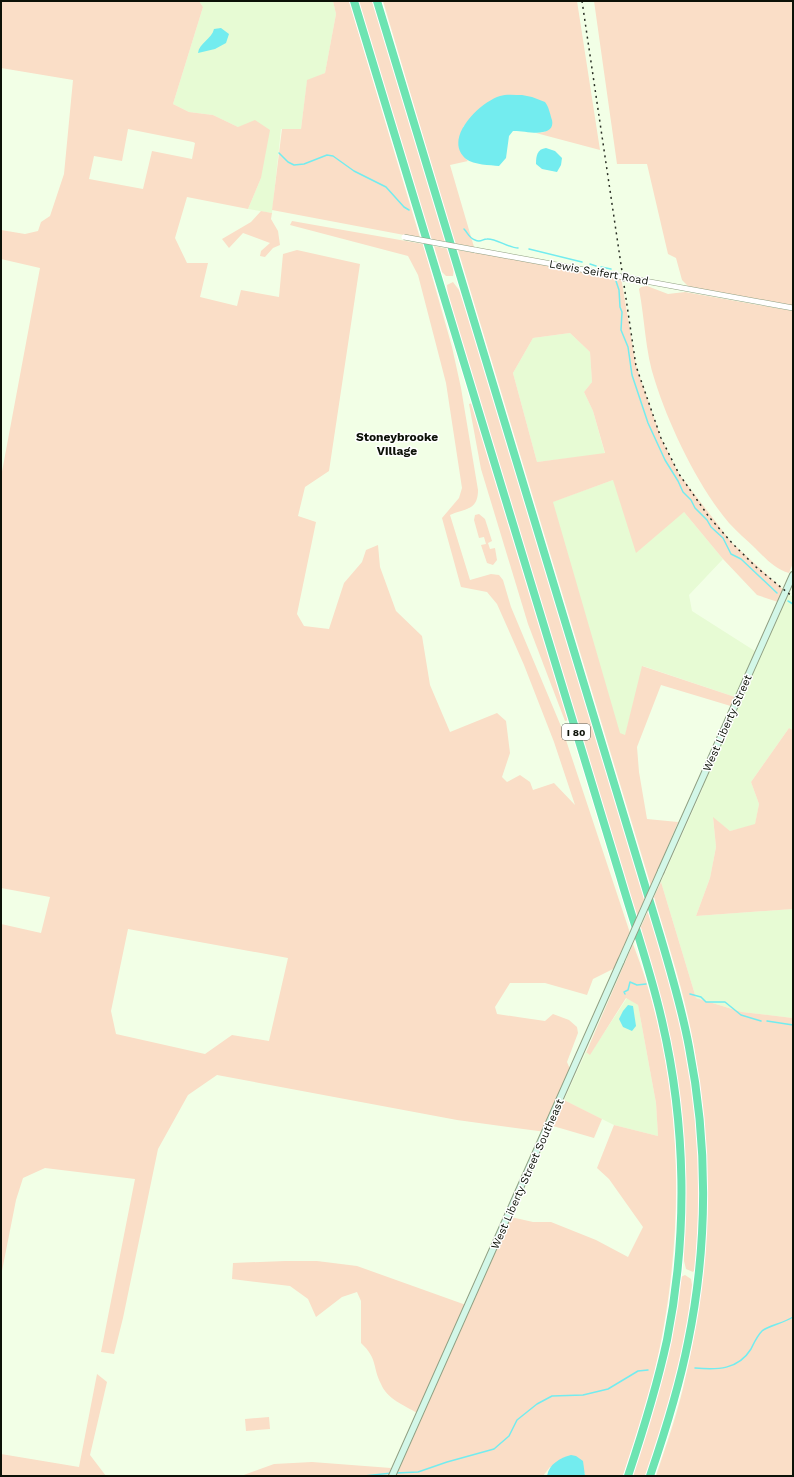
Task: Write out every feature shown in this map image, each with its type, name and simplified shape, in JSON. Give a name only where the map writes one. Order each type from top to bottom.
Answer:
[{"type":"highway","name":"I 80","points":[[354,1],[656,996],[669,1056],[680,1146],[681,1199],[679,1259],[671,1315],[659,1375],[628,1476]]},
{"type":"highway","name":"I 80","points":[[377,1],[658,928],[682,1011],[689,1046],[697,1098],[702,1146],[703,1200],[700,1263],[689,1341],[680,1378],[650,1476]]},
{"type":"main road","name":"West Liberty Street","points":[[661,871],[793,575]]},
{"type":"main road","name":"West Liberty Street Southeast","points":[[392,1476],[661,871]]},
{"type":"street","name":"Lewis Seifert Road","points":[[404,237],[793,308]]},
{"type":"shaded area","points":[[1,1],[199,1],[203,7],[173,104],[189,112],[213,115],[238,127],[255,120],[270,130],[261,178],[248,209],[187,197],[175,238],[187,263],[208,263],[200,297],[237,306],[241,290],[279,297],[283,254],[297,250],[360,264],[329,471],[305,487],[298,516],[316,522],[297,614],[304,626],[329,629],[344,583],[362,562],[366,550],[378,545],[380,567],[396,611],[422,636],[430,685],[450,732],[497,713],[506,721],[510,753],[502,777],[507,782],[520,775],[530,782],[533,790],[554,783],[575,805],[554,742],[524,665],[497,604],[487,592],[461,587],[442,518],[459,498],[462,488],[446,383],[418,275],[408,256],[290,225],[292,221],[423,244],[452,347],[461,388],[478,490],[476,502],[470,508],[450,515],[470,580],[491,574],[499,575],[503,580],[511,607],[563,731],[630,933],[615,968],[593,979],[587,995],[545,983],[510,983],[495,1007],[497,1014],[545,1021],[553,1014],[569,1020],[577,1027],[578,1033],[567,1062],[570,1069],[546,1132],[457,1120],[217,1075],[188,1095],[158,1149],[123,1318],[114,1354],[101,1352],[135,1179],[45,1168],[23,1178],[16,1200],[1,1276],[1,924],[41,933],[50,897],[1,888],[1,477],[40,268],[1,259],[1,230],[25,234],[38,231],[41,222],[50,216],[64,174],[73,80],[1,68]],"holes":[[[128,129],[193,142],[195,143],[192,159],[152,151],[143,189],[89,179],[94,156],[122,161]],[[128,929],[288,958],[269,1041],[232,1035],[205,1054],[116,1034],[111,1011]]]},
{"type":"shaded area","points":[[199,1],[333,1],[336,14],[325,73],[307,81],[301,129],[281,129],[272,213],[248,209],[261,178],[238,127],[213,115],[189,112],[173,104],[203,7]]},
{"type":"shaded area","points":[[333,1],[349,1],[420,238],[272,210],[282,129],[301,129],[307,80],[325,73],[336,14]]},
{"type":"shaded area","points":[[358,1],[374,1],[447,243],[432,240],[424,221]]},
{"type":"shaded area","points":[[383,1],[577,1],[600,150],[536,133],[545,132],[552,121],[549,112],[471,118],[463,127],[465,158],[468,161],[450,165],[474,247],[455,244]]},
{"type":"shaded area","points":[[594,1],[793,1],[793,308],[691,289],[682,280],[676,258],[668,254],[647,164],[617,164]]},
{"type":"shaded area","points":[[261,211],[272,213],[271,219],[278,231],[280,245],[273,248],[265,257],[260,256],[261,251],[270,243],[243,233],[229,248],[222,239],[251,222]]},
{"type":"shaded area","points":[[434,246],[449,249],[454,267],[453,276],[446,276],[442,272]]},
{"type":"shaded area","points":[[458,250],[476,253],[475,250],[621,277],[636,366],[661,438],[679,474],[732,543],[786,592],[781,603],[757,595],[723,559],[684,512],[636,553],[613,480],[553,502],[620,733],[625,735],[642,666],[738,698],[734,707],[661,685],[637,747],[639,772],[647,819],[678,822],[651,886]],"holes":[[[570,333],[590,352],[592,382],[584,392],[593,411],[605,453],[537,462],[513,373],[533,338]]]},
{"type":"shaded area","points":[[453,282],[459,290],[485,368],[646,897],[636,919],[448,298],[447,285]]},
{"type":"shaded area","points":[[647,286],[668,294],[685,292],[793,311],[793,563],[789,573],[770,563],[735,530],[718,509],[696,475],[686,456],[668,417],[652,370],[647,347],[639,289]]},
{"type":"shaded area","points":[[570,333],[590,352],[592,382],[584,392],[593,411],[605,454],[537,462],[513,373],[533,338]]},
{"type":"shaded area","points":[[472,403],[568,720],[565,721],[528,624],[481,469],[469,404]]},
{"type":"shaded area","points":[[613,480],[684,512],[723,559],[689,595],[692,611],[758,653],[786,592],[793,597],[793,730],[789,728],[751,782],[759,804],[755,825],[730,831],[713,818],[716,847],[710,878],[696,916],[793,909],[793,1018],[742,1012],[696,998],[661,882],[703,788],[701,783],[738,698],[643,666],[625,736],[619,733],[552,502]]},
{"type":"shaded area","points":[[479,514],[485,519],[492,541],[488,543],[490,549],[495,548],[497,560],[493,565],[487,563],[481,545],[486,544],[484,537],[479,538],[474,520],[475,515]]},
{"type":"shaded area","points":[[789,728],[793,730],[793,909],[696,916],[710,878],[716,847],[713,817],[730,831],[755,824],[759,804],[751,782]]},
{"type":"shaded area","points":[[661,882],[696,998],[742,1012],[793,1018],[793,1476],[656,1476],[680,1400],[695,1332],[705,1247],[707,1203],[704,1117],[698,1074],[691,1031],[683,997],[654,897]]},
{"type":"shaded area","points":[[649,909],[678,1007],[685,1040],[694,1105],[697,1137],[699,1202],[695,1269],[693,1272],[686,1269],[684,1261],[684,1173],[682,1128],[640,929]]},
{"type":"shaded area","points":[[633,944],[650,996],[663,1049],[672,1104],[676,1159],[676,1215],[672,1270],[664,1325],[650,1390],[623,1476],[585,1476],[585,1473],[550,1467],[543,1476],[396,1476],[511,1217],[533,1222],[551,1222],[596,1240],[628,1257],[643,1227],[609,1179],[597,1168],[614,1125],[658,1136],[656,1103],[638,1005],[626,998],[590,1055],[586,1052]]},
{"type":"shaded area","points":[[627,998],[638,1005],[656,1103],[658,1136],[614,1125],[564,1100],[586,1052],[590,1054]]},
{"type":"shaded area","points":[[564,1100],[602,1119],[594,1138],[553,1126]]},
{"type":"shaded area","points":[[317,1261],[357,1266],[466,1305],[417,1413],[387,1394],[378,1378],[372,1358],[361,1343],[361,1301],[357,1292],[342,1297],[316,1317],[308,1299],[290,1286],[232,1279],[233,1263]]},
{"type":"shaded area","points":[[685,1275],[691,1279],[692,1285],[686,1335],[673,1396],[647,1476],[631,1476],[656,1401],[665,1368],[672,1335],[680,1280],[681,1277]]},
{"type":"shaded area","points":[[97,1374],[107,1382],[90,1455],[106,1476],[1,1476],[1,1454],[79,1467]]},
{"type":"shaded area","points":[[269,1417],[270,1429],[246,1431],[245,1419]]},
{"type":"shaded area","points":[[312,1462],[391,1468],[388,1476],[241,1476],[274,1464]]},
{"type":"water","points":[[221,28],[229,34],[226,43],[215,49],[198,53],[201,46],[211,36],[214,29]]},
{"type":"water","points":[[522,95],[545,102],[552,120],[552,126],[549,130],[538,133],[513,131],[509,136],[506,158],[499,166],[478,164],[466,159],[460,151],[458,142],[466,122],[483,106],[500,96]]},
{"type":"water","points":[[546,148],[555,151],[562,158],[561,165],[557,172],[542,169],[536,164],[536,158],[539,151]]},
{"type":"water","points":[[628,1005],[633,1006],[636,1026],[632,1031],[623,1027],[619,1019]]},
{"type":"water","points":[[571,1455],[576,1456],[583,1461],[585,1476],[547,1476],[550,1468],[556,1462]]},
{"type":"waterway","points":[[279,153],[288,162],[294,165],[304,164],[327,155],[333,156],[354,171],[386,187],[404,207],[409,210]]},
{"type":"waterway","points":[[464,229],[471,238],[477,241],[490,239],[514,248],[518,248]]},
{"type":"waterway","points":[[529,249],[582,262]]},
{"type":"waterway","points":[[590,264],[596,266]]},
{"type":"waterway","points":[[601,267],[611,269]]},
{"type":"waterway","points":[[616,281],[619,290],[620,307],[622,312],[621,330],[628,347],[632,375],[648,423],[665,460],[683,492],[691,500],[695,508],[707,520],[711,527],[723,538],[731,554],[741,559],[777,593]]},
{"type":"waterway","points":[[788,601],[793,604]]},
{"type":"waterway","points":[[625,994],[624,992],[628,990],[630,982],[637,985],[646,984]]},
{"type":"waterway","points":[[690,994],[701,997],[706,1002],[725,1002],[741,1015],[761,1021]]},
{"type":"waterway","points":[[767,1021],[793,1025]]},
{"type":"waterway","points":[[695,1368],[711,1369],[733,1365],[746,1356],[762,1331],[793,1317]]},
{"type":"waterway","points":[[396,1473],[418,1472],[494,1449],[509,1436],[517,1420],[537,1404],[552,1396],[583,1395],[608,1389],[638,1371],[648,1370]]},
{"type":"waterway","points":[[364,1476],[392,1473]]},
{"type":"railway","points":[[582,1],[636,366],[661,438],[679,474],[709,517],[756,567],[793,597]]},
{"type":"district","name":"Stoneybrooke Village","points":[[397,444]]}]
